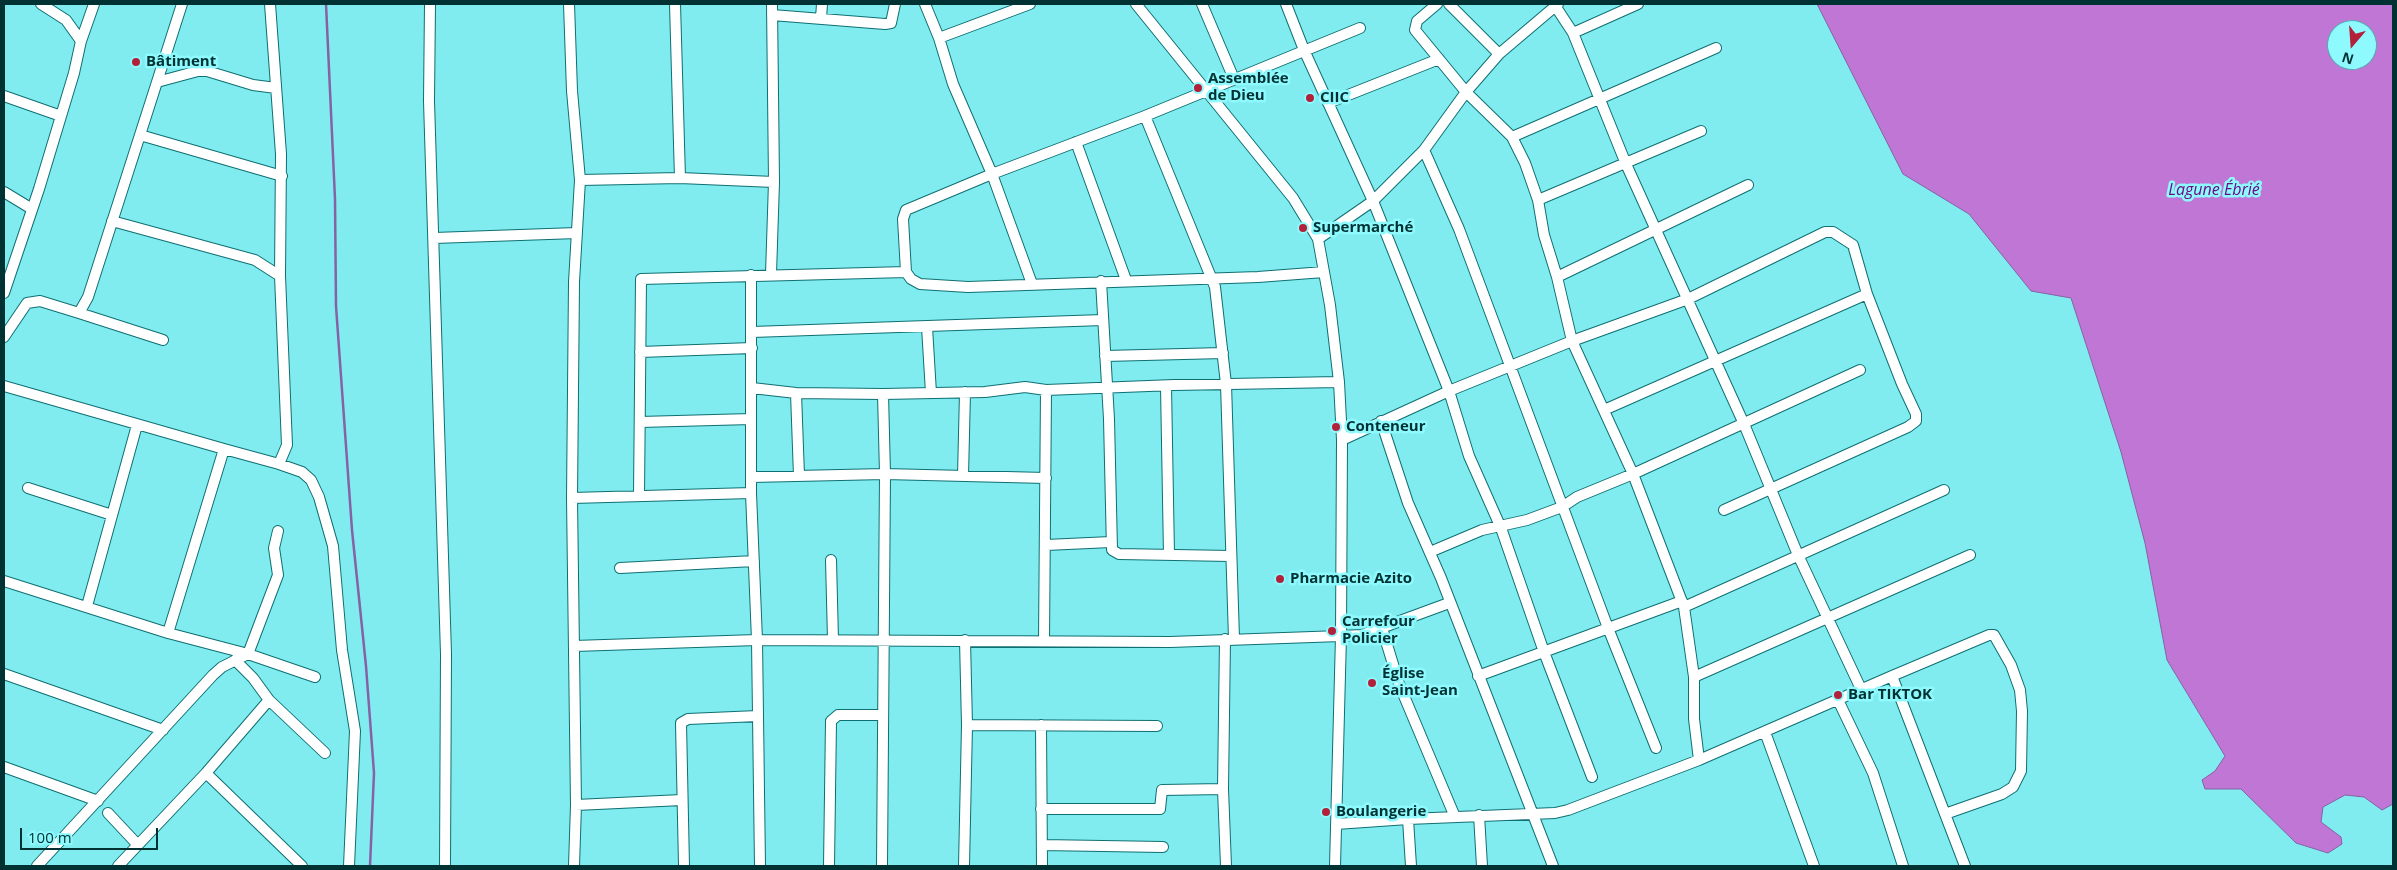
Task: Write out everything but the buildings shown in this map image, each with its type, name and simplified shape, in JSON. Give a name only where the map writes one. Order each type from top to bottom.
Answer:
[{"type":"street","points":[[41,4],[66,20],[81,40]]},
{"type":"street","points":[[4,292],[32,209],[61,116],[81,40],[94,4]]},
{"type":"street","points":[[79,312],[94,282],[182,4]]},
{"type":"street","points":[[270,4],[282,176],[280,276],[287,445],[278,464]]},
{"type":"street","points":[[430,4],[428,101],[434,238],[446,654],[445,866]]},
{"type":"street","points":[[569,4],[572,91],[580,180],[574,282],[572,498],[576,805],[574,866]]},
{"type":"street","points":[[675,4],[680,178]]},
{"type":"street","points":[[771,274],[774,182],[772,4]]},
{"type":"street","points":[[821,18],[822,4]]},
{"type":"street","points":[[772,15],[885,24],[891,23],[895,4]]},
{"type":"street","points":[[924,4],[939,38],[953,84],[992,174],[1032,284]]},
{"type":"street","points":[[939,38],[1015,6],[1030,4]]},
{"type":"street","points":[[1136,4],[1293,198],[1318,239],[1338,382],[1342,440],[1341,636],[1335,866]]},
{"type":"street","points":[[1202,4],[1234,79]]},
{"type":"street","points":[[1286,4],[1304,50],[1373,201],[1449,391],[1468,456],[1501,528],[1544,652],[1592,777]]},
{"type":"street","points":[[1436,4],[1414,26],[1418,35],[1466,92],[1512,137],[1538,200],[1544,235],[1557,277],[1572,341],[1633,474],[1683,604],[1694,677],[1694,711],[1699,760]]},
{"type":"street","points":[[1449,4],[1499,54]]},
{"type":"street","points":[[1318,239],[1373,201],[1424,150],[1466,92],[1499,54],[1556,4],[1573,33],[1626,164],[1744,424],[1798,556],[1861,689]]},
{"type":"street","points":[[1573,33],[1638,4]]},
{"type":"street","points":[[1324,272],[1258,277],[936,286],[920,284],[911,280],[906,272],[903,228],[906,210],[992,174],[1145,116],[1360,28]]},
{"type":"street","points":[[1512,137],[1716,48]]},
{"type":"street","points":[[1328,102],[1439,59]]},
{"type":"street","points":[[157,82],[198,71],[207,71],[253,85],[276,88]]},
{"type":"street","points":[[4,96],[61,116]]},
{"type":"street","points":[[1145,116],[1212,277],[1217,294],[1226,384],[1231,556],[1223,788],[1226,866]]},
{"type":"street","points":[[1538,200],[1701,131]]},
{"type":"street","points":[[140,135],[282,176]]},
{"type":"street","points":[[1076,142],[1126,280]]},
{"type":"street","points":[[1424,150],[1458,229],[1608,628],[1656,748]]},
{"type":"street","points":[[580,180],[680,178],[774,182]]},
{"type":"street","points":[[1557,277],[1657,230],[1748,184]]},
{"type":"street","points":[[4,192],[32,209]]},
{"type":"street","points":[[112,221],[256,260],[280,276]]},
{"type":"street","points":[[1342,440],[1449,391],[1572,341],[1688,299],[1825,232],[1842,236],[1853,244],[1867,294],[1916,414],[1916,421],[1908,427],[1724,510]]},
{"type":"street","points":[[434,238],[577,233]]},
{"type":"street","points":[[639,496],[641,279],[771,274],[906,272]]},
{"type":"street","points":[[751,275],[751,493],[757,640],[760,866]]},
{"type":"street","points":[[1101,281],[1109,419],[1112,550],[1119,554],[1231,556]]},
{"type":"street","points":[[1604,410],[1867,294]]},
{"type":"street","points":[[4,336],[27,303],[40,301],[163,340]]},
{"type":"street","points":[[752,332],[1102,320]]},
{"type":"street","points":[[927,327],[931,393]]},
{"type":"street","points":[[640,352],[752,348]]},
{"type":"street","points":[[1105,356],[1223,353]]},
{"type":"street","points":[[1430,552],[1482,530],[1501,528],[1562,507],[1577,497],[1633,474],[1860,370]]},
{"type":"street","points":[[752,388],[796,393],[883,394],[965,392],[1025,387],[1046,390],[1338,382]]},
{"type":"street","points":[[4,386],[278,464],[302,472],[311,480],[319,497],[327,532],[333,546],[342,650],[355,731],[349,866]]},
{"type":"street","points":[[1166,386],[1169,555]]},
{"type":"street","points":[[1044,641],[1046,390]]},
{"type":"street","points":[[963,476],[965,392]]},
{"type":"street","points":[[796,393],[799,476]]},
{"type":"street","points":[[882,866],[885,474],[883,394]]},
{"type":"street","points":[[640,422],[751,419]]},
{"type":"street","points":[[1381,421],[1408,503],[1430,552],[1553,866]]},
{"type":"street","points":[[87,606],[137,425]]},
{"type":"street","points":[[168,633],[224,449]]},
{"type":"street","points":[[752,477],[885,474],[1046,478]]},
{"type":"street","points":[[28,488],[112,515]]},
{"type":"street","points":[[1478,676],[1608,628],[1683,604],[1798,556],[1944,490]]},
{"type":"street","points":[[572,498],[751,493]]},
{"type":"street","points":[[37,866],[213,675],[235,660],[248,654],[278,575],[274,548],[278,531]]},
{"type":"street","points":[[1046,545],[1111,542]]},
{"type":"street","points":[[1694,677],[1970,555]]},
{"type":"street","points":[[831,560],[833,640]]},
{"type":"street","points":[[620,568],[754,561]]},
{"type":"street","points":[[4,581],[168,633],[248,654],[315,676]]},
{"type":"street","points":[[574,646],[757,640],[1170,642],[1362,635],[1449,603]]},
{"type":"street","points":[[1382,628],[1399,684],[1456,816]]},
{"type":"street","points":[[1336,824],[1568,810],[1699,760],[1988,635],[1994,635],[1999,640],[2011,665],[2020,690],[2022,711],[2021,771],[2017,782],[2002,794],[1946,814]]},
{"type":"street","points":[[964,866],[967,725],[965,640]]},
{"type":"street","points":[[235,660],[269,700],[325,753]]},
{"type":"street","points":[[4,674],[163,730]]},
{"type":"street","points":[[1892,676],[1965,866]]},
{"type":"street","points":[[118,866],[206,773],[269,700]]},
{"type":"street","points":[[1838,700],[1873,773],[1884,802],[1903,866]]},
{"type":"street","points":[[829,866],[831,721],[838,715],[883,715]]},
{"type":"street","points":[[684,866],[681,723],[688,718],[758,716]]},
{"type":"street","points":[[967,725],[1157,726]]},
{"type":"street","points":[[1041,725],[1042,866]]},
{"type":"street","points":[[1765,732],[1814,866]]},
{"type":"street","points":[[4,767],[98,801]]},
{"type":"street","points":[[206,773],[302,866]]},
{"type":"street","points":[[1041,809],[1160,809],[1162,790],[1223,788]]},
{"type":"street","points":[[576,805],[682,800]]},
{"type":"street","points":[[108,813],[138,844]]},
{"type":"street","points":[[1479,816],[1482,866]]},
{"type":"street","points":[[1408,819],[1411,866]]},
{"type":"street","points":[[1042,845],[1162,847]]},
{"type":"water","name":"Lagune Ébrié","points":[[1817,4],[2393,4],[2393,804],[2382,810],[2364,797],[2345,795],[2323,807],[2321,822],[2341,837],[2342,844],[2328,853],[2296,843],[2241,789],[2205,789],[2202,780],[2215,771],[2225,756],[2167,660],[2145,543],[2121,452],[2071,298],[2031,291],[1969,214],[1903,174]]},
{"type":"waterway","points":[[326,4],[335,199],[336,306],[352,530],[366,666],[374,773],[370,866]]},
{"type":"place","name":"Bâtiment","points":[[136,62]]},
{"type":"place","name":"Assemblée de Dieu","points":[[1198,88]]},
{"type":"place","name":"CIIC","points":[[1310,98]]},
{"type":"place","name":"Supermarché","points":[[1303,228]]},
{"type":"place","name":"Conteneur","points":[[1336,427]]},
{"type":"place","name":"Pharmacie Azito","points":[[1280,579]]},
{"type":"place","name":"Carrefour Policier","points":[[1332,631]]},
{"type":"place","name":"Église Saint-Jean","points":[[1372,683]]},
{"type":"place","name":"Bar TIKTOK","points":[[1838,695]]},
{"type":"place","name":"Boulangerie","points":[[1326,812]]}]
